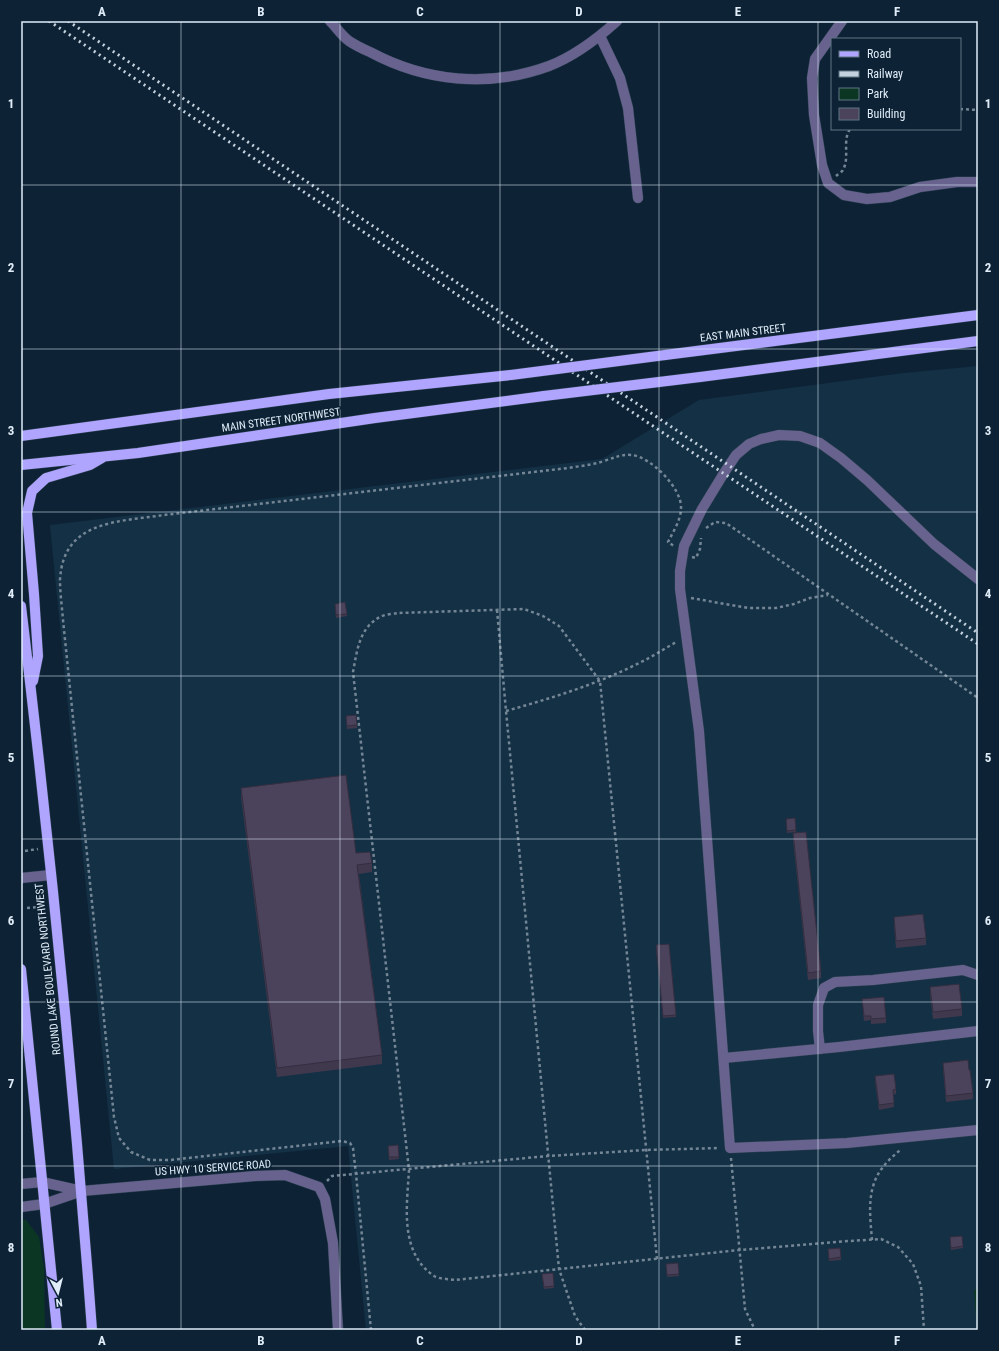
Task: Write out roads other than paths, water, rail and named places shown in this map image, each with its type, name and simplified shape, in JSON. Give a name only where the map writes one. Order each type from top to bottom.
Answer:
[{"type":"main road","name":"EAST MAIN STREET","points":[[511,375],[978,315]]},
{"type":"main road","name":"MAIN STREET NORTHWEST","points":[[21,465],[138,453],[375,418],[978,341]]},
{"type":"main road","name":"MAIN STREET NORTHWEST","points":[[21,436],[329,394],[511,375]]},
{"type":"main road","points":[[31,691],[38,656],[27,513],[32,491],[46,478],[90,465],[104,456]]},
{"type":"main road","name":"ROUND LAKE BOULEVARD NORTHWEST","points":[[21,606],[51,874],[82,1191],[92,1330]]},
{"type":"main road","points":[[21,970],[57,1330]]},
{"type":"street","points":[[330,21],[348,41],[389,62],[444,78],[469,80],[497,78],[525,73],[550,66],[575,53],[600,36],[617,21]]},
{"type":"street","points":[[842,21],[816,59],[812,78],[815,122],[822,165],[828,183],[844,195],[867,199],[890,197],[920,187],[957,182],[978,182]]},
{"type":"street","points":[[600,36],[620,78],[628,108],[638,198]]},
{"type":"street","points":[[978,579],[934,544],[867,480],[841,458],[820,443],[800,436],[779,434],[749,444],[736,454],[702,509],[684,546],[680,571],[681,596],[699,731],[730,1148],[847,1143],[978,1130]]},
{"type":"street","points":[[21,878],[51,874]]},
{"type":"street","points":[[820,1049],[818,1005],[824,988],[835,982],[873,980],[963,970],[978,975]]},
{"type":"street","points":[[724,1058],[978,1031]]},
{"type":"street","name":"US HWY 10 SERVICE ROAD","points":[[82,1191],[277,1175],[285,1175],[319,1187],[325,1199],[333,1243],[338,1330]]},
{"type":"street","points":[[21,1184],[42,1182],[82,1191]]},
{"type":"street","points":[[21,1206],[44,1204],[82,1191]]},
{"type":"railway","points":[[49,21],[978,644]]},
{"type":"railway","points":[[68,21],[978,633]]}]
